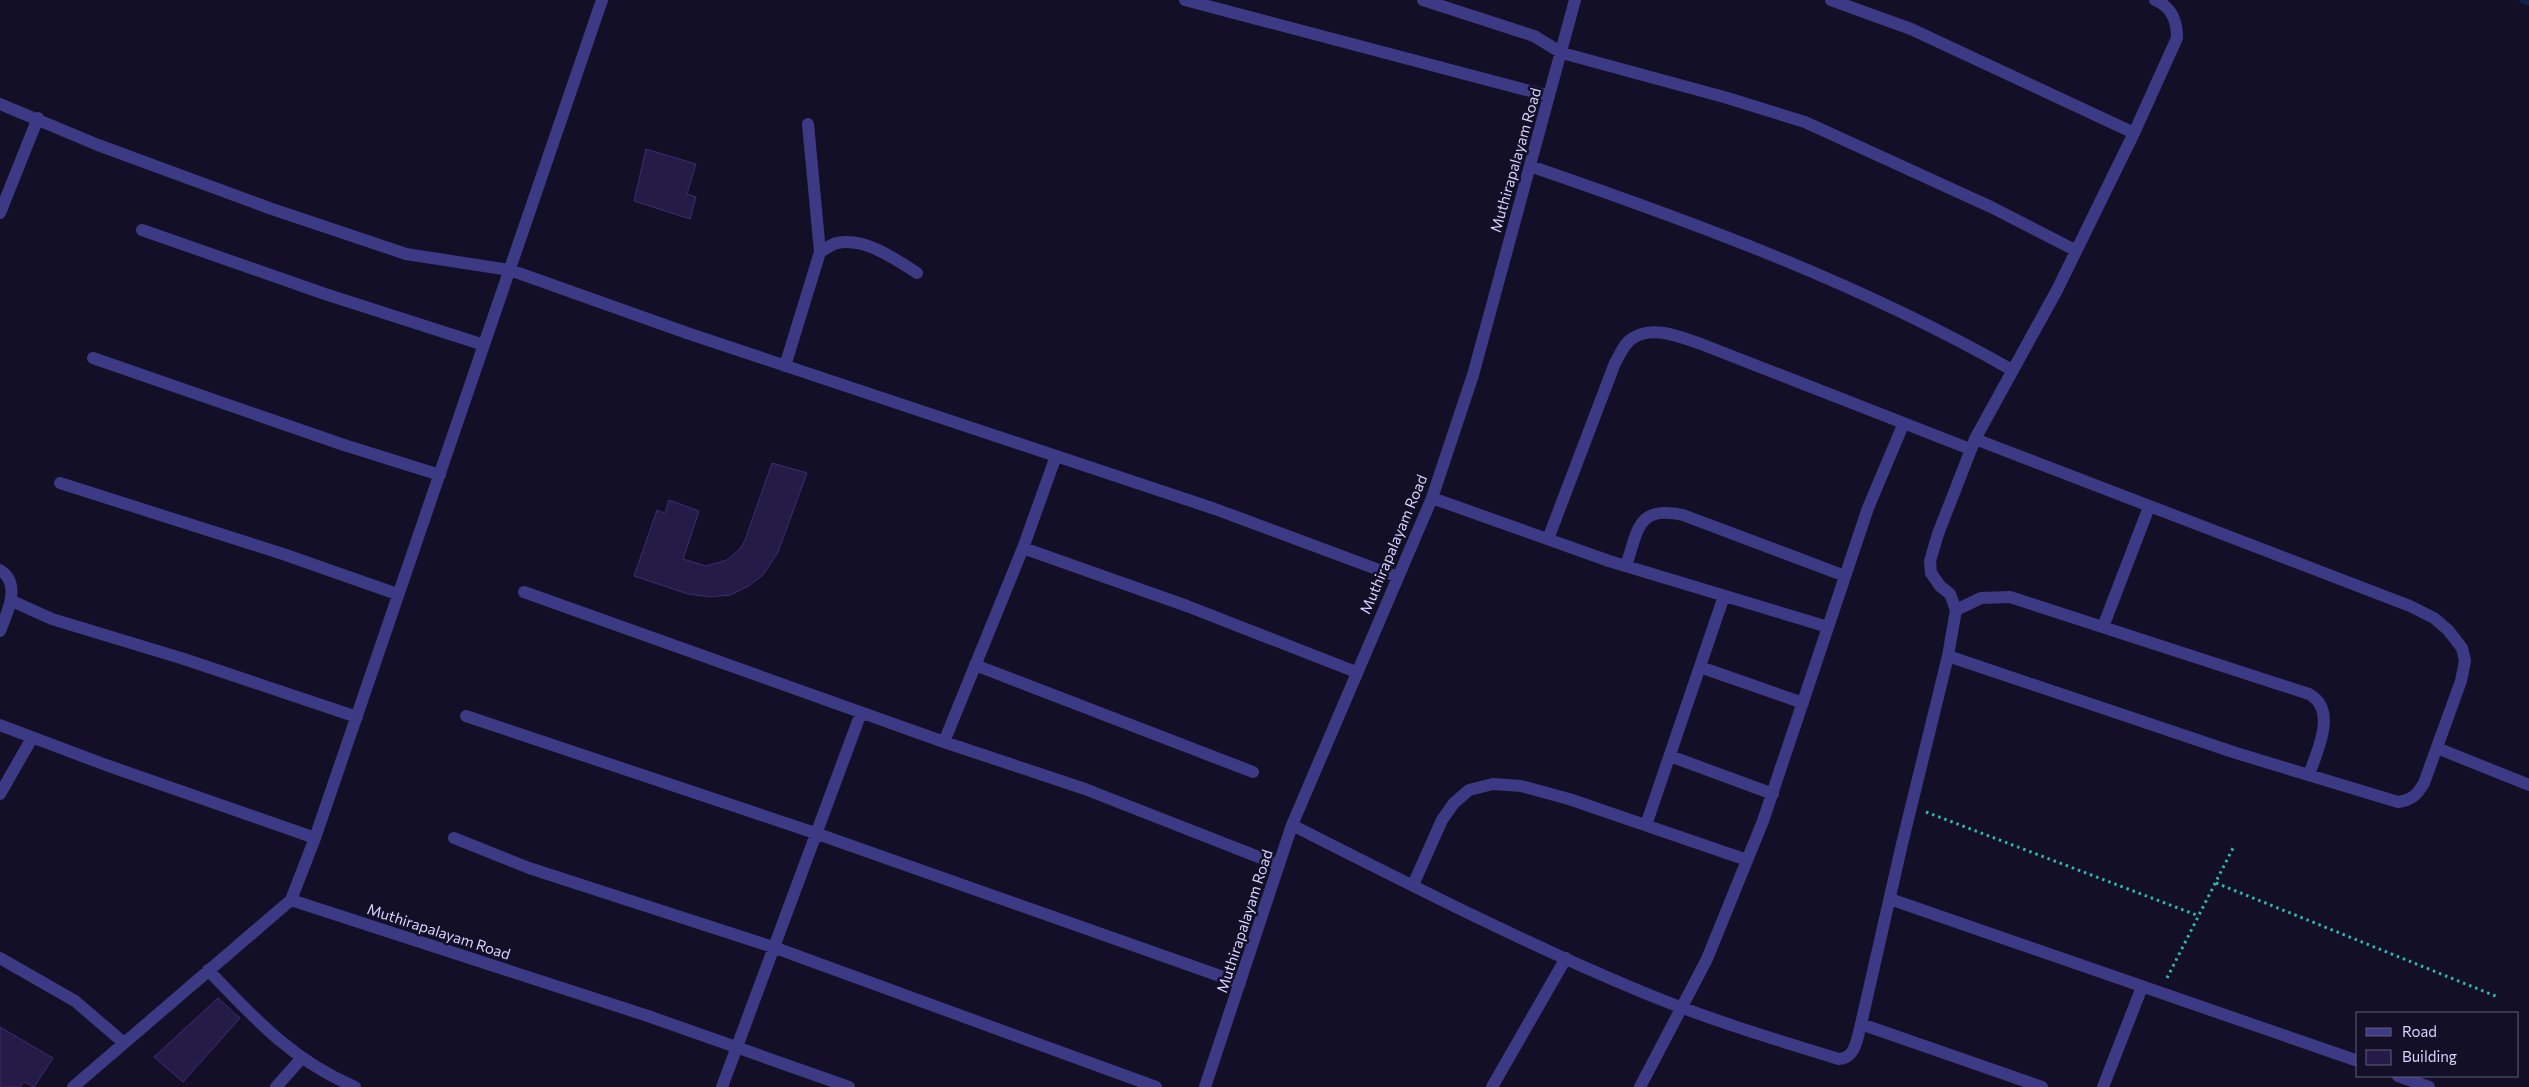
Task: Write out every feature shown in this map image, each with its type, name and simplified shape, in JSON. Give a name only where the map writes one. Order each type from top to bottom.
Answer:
[{"type":"street","points":[[73,1087],[291,900],[315,838],[357,717],[397,594],[440,476],[602,0]]},
{"type":"street","points":[[1186,0],[1550,96]]},
{"type":"street","points":[[1423,0],[1534,36],[1562,53],[1724,97],[1805,122],[1974,199],[2075,250]]},
{"type":"street","name":"Muthirapalayam Road","points":[[1205,1087],[1292,825],[1432,498],[1473,375],[1575,0]]},
{"type":"street","points":[[1831,0],[1911,29],[2134,132]]},
{"type":"street","points":[[1292,825],[1413,886],[1636,990],[1752,1033],[1839,1058],[1846,1058],[1851,1054],[1861,1024],[1948,656],[1956,610],[1950,594],[1934,579],[1931,573],[1930,562],[1938,534],[1972,444],[2057,290],[2134,132],[2176,38],[2177,24],[2172,12],[2156,0]]},
{"type":"street","points":[[0,104],[38,118],[98,145],[170,172],[406,254],[510,270],[786,366],[1214,509],[1398,577]]},
{"type":"street","points":[[0,212],[38,118]]},
{"type":"street","points":[[786,366],[820,252],[808,124]]},
{"type":"street","points":[[1530,166],[1655,209],[1816,272],[1963,342],[2012,370]]},
{"type":"street","points":[[142,230],[268,275],[484,345]]},
{"type":"street","points":[[820,252],[837,243],[854,243],[888,255],[917,273]]},
{"type":"street","points":[[1548,539],[1615,363],[1632,338],[1644,333],[1678,336],[1903,425],[1972,444],[2149,507],[2369,590],[2434,618],[2448,630],[2462,648],[2465,661],[2461,681],[2424,783],[2417,795],[2408,801],[2398,802],[2309,776],[1948,656]]},
{"type":"street","points":[[93,358],[344,445],[440,476]]},
{"type":"street","points":[[1640,1087],[1683,1007],[1706,959],[1747,860],[1773,794],[1868,508],[1903,425]]},
{"type":"street","points":[[944,742],[1023,548],[1056,456]]},
{"type":"street","points":[[60,483],[283,554],[397,594]]},
{"type":"street","points":[[1432,498],[1626,566],[1828,628]]},
{"type":"street","points":[[2103,627],[2149,507]]},
{"type":"street","points":[[1626,566],[1638,530],[1646,518],[1653,512],[1668,512],[1683,515],[1845,576]]},
{"type":"street","points":[[1023,548],[1187,606],[1356,672]]},
{"type":"street","points":[[0,570],[10,582],[12,601],[0,631]]},
{"type":"street","points":[[524,592],[861,713],[1085,790],[1279,865]]},
{"type":"street","points":[[1646,825],[1724,596]]},
{"type":"street","points":[[1956,610],[1982,598],[2010,597],[2310,694],[2319,699],[2324,709],[2324,724],[2309,776]]},
{"type":"street","points":[[12,601],[52,619],[184,659],[357,717]]},
{"type":"street","points":[[975,665],[1253,772]]},
{"type":"street","points":[[1700,667],[1803,703]]},
{"type":"street","points":[[722,1087],[861,713]]},
{"type":"street","points":[[466,716],[816,833],[1240,983]]},
{"type":"street","points":[[0,725],[315,838]]},
{"type":"street","points":[[0,794],[32,738]]},
{"type":"street","points":[[2437,748],[2529,785]]},
{"type":"street","points":[[1670,756],[1773,794]]},
{"type":"street","points":[[1413,886],[1442,820],[1454,803],[1469,790],[1493,784],[1521,786],[1569,799],[1747,860]]},
{"type":"street","points":[[454,838],[529,868],[773,948],[1156,1087]]},
{"type":"street","points":[[1890,899],[2356,1060]]},
{"type":"street","name":"Muthirapalayam Road","points":[[291,900],[648,1016],[849,1087]]},
{"type":"street","points":[[0,958],[75,1001],[124,1043]]},
{"type":"street","points":[[1492,1087],[1566,958]]},
{"type":"street","points":[[208,970],[261,1025],[301,1059],[330,1076],[355,1087]]},
{"type":"street","points":[[2103,1087],[2142,987]]},
{"type":"street","points":[[1861,1024],[2042,1087]]},
{"type":"street","points":[[276,1087],[301,1059]]},
{"type":"street","points":[[2401,1077],[2429,1087]]},
{"type":"path","points":[[1920,810],[2198,916]]},
{"type":"path","points":[[2167,979],[2233,848]]},
{"type":"path","points":[[2216,883],[2498,996]]},
{"type":"building","points":[[646,149],[696,164],[687,194],[696,197],[690,219],[634,201]]},
{"type":"building","points":[[772,463],[807,473],[778,552],[763,575],[747,587],[730,595],[710,597],[688,594],[634,576],[657,510],[665,513],[669,500],[699,511],[683,559],[706,566],[727,560],[740,549],[745,540]]},
{"type":"building","points":[[218,998],[240,1018],[183,1082],[154,1057]]},
{"type":"building","points":[[0,1027],[53,1058],[34,1087],[24,1082],[20,1087],[0,1087]]},
{"type":"waterway","points":[[2522,0],[2529,3]]}]
